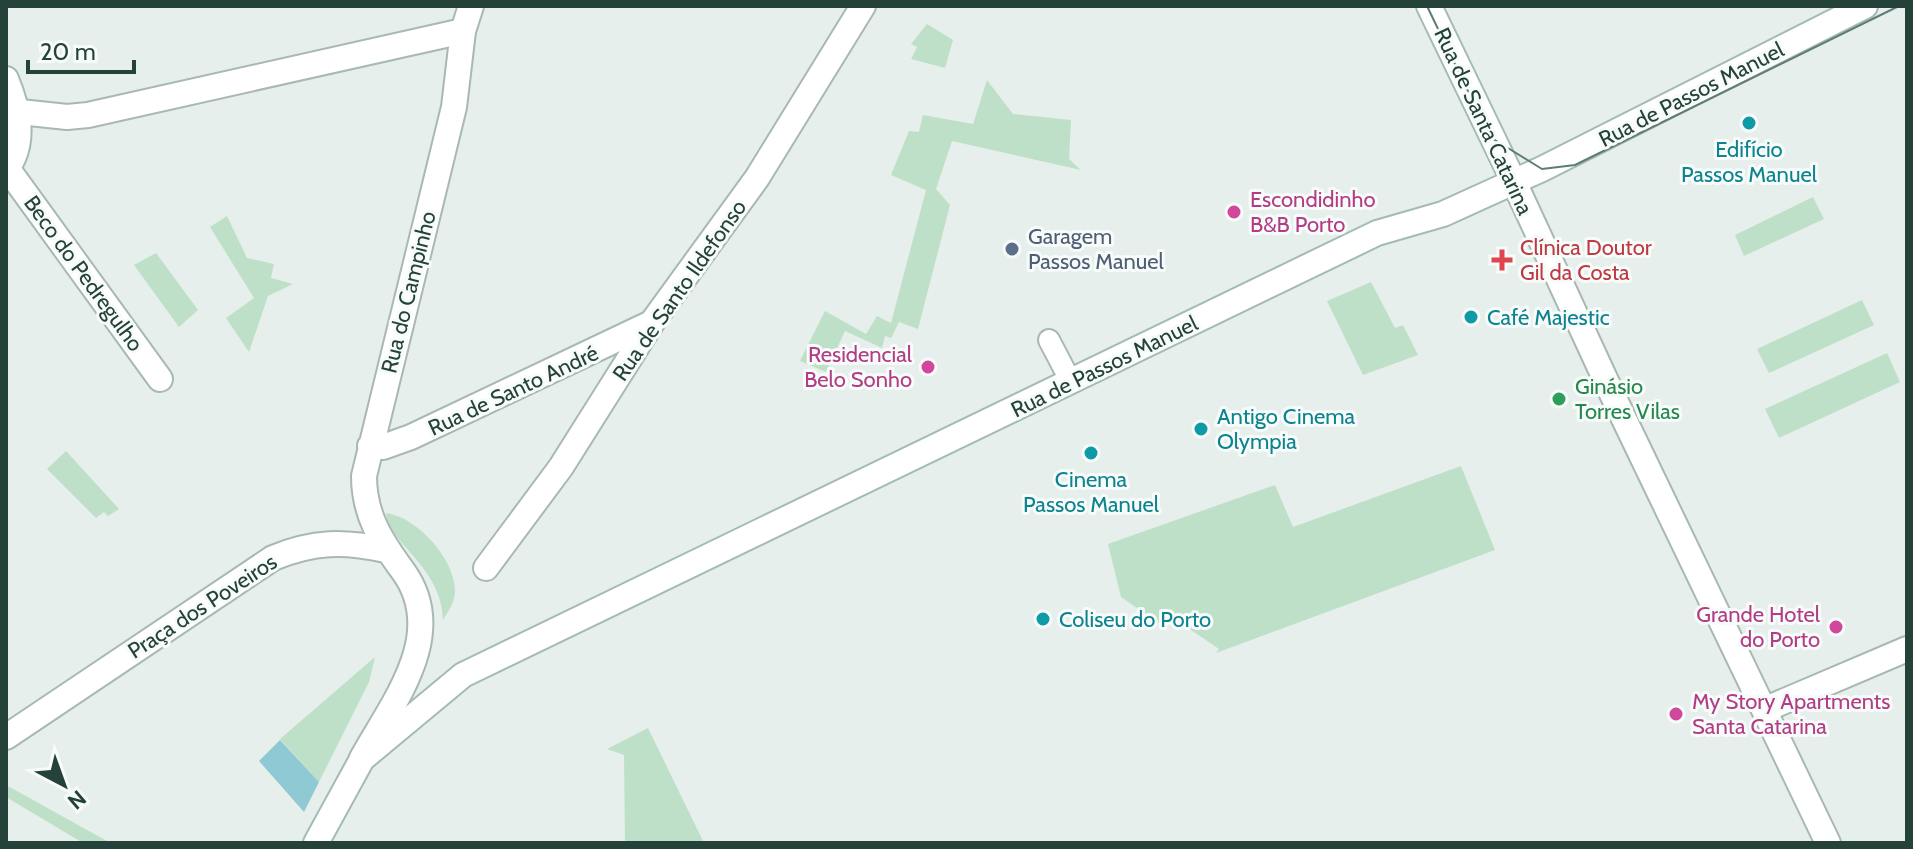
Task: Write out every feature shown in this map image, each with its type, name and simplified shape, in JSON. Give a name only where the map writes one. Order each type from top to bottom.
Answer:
[{"type":"street","name":"Rua do Campinho","points":[[386,550],[364,497],[370,446],[454,107],[463,31],[471,6]]},
{"type":"street","name":"Rua de Santo Ildefonso","points":[[486,568],[561,467],[653,321],[757,178],[863,6]]},
{"type":"street","name":"Rua de Santa Catarina","points":[[1429,6],[1828,843]]},
{"type":"street","name":"Rua de Passos Manuel","points":[[362,759],[463,675],[1377,233],[1443,214],[1514,182],[1865,6]]},
{"type":"street","points":[[20,112],[67,117],[88,115],[463,31]]},
{"type":"street","points":[[6,79],[20,112],[16,146],[7,169]]},
{"type":"street","name":"Beco do Pedregulho","points":[[7,169],[160,379]]},
{"type":"street","name":"Rua de Santo André","points":[[370,446],[383,447],[411,437],[611,345],[653,321]]},
{"type":"street","name":"Praça dos Poveiros","points":[[6,737],[273,558],[314,543],[336,541],[386,550]]},
{"type":"street","points":[[320,841],[417,659],[421,628],[419,602],[386,550]]},
{"type":"street","points":[[1766,709],[1907,649]]},
{"type":"lane","points":[[1049,340],[1071,382]]},
{"type":"green space","points":[[927,24],[953,40],[945,68],[911,59],[917,47],[911,44]]},
{"type":"green space","points":[[987,80],[1013,114],[1071,120],[1069,159],[1081,170],[952,141],[936,189],[950,205],[918,329],[899,322],[891,338],[885,336],[882,348],[845,331],[826,372],[800,361],[825,311],[866,334],[877,316],[891,323],[926,190],[891,175],[909,131],[919,132],[923,115],[973,124]]},
{"type":"green space","points":[[1813,197],[1824,219],[1744,256],[1735,235]]},
{"type":"green space","points":[[227,216],[247,258],[274,264],[271,278],[293,284],[268,296],[249,352],[226,318],[254,298],[210,227]]},
{"type":"green space","points":[[156,253],[198,310],[179,327],[134,265]]},
{"type":"green space","points":[[1371,282],[1395,328],[1403,325],[1418,355],[1363,375],[1327,301]]},
{"type":"green space","points":[[1862,300],[1874,325],[1769,373],[1757,349]]},
{"type":"green space","points":[[1887,353],[1900,382],[1779,438],[1765,409]]},
{"type":"green space","points":[[66,451],[119,509],[108,516],[104,512],[96,518],[47,469]]},
{"type":"green space","points":[[1461,466],[1495,550],[1216,653],[1219,649],[1172,617],[1162,625],[1121,597],[1108,544],[1275,485],[1293,527]]},
{"type":"green space","points":[[386,513],[410,522],[421,531],[448,565],[455,594],[443,620],[434,585],[396,535]]},
{"type":"green space","points":[[375,657],[369,682],[319,782],[280,739]]},
{"type":"green space","points":[[648,728],[704,843],[625,843],[624,755],[607,749]]},
{"type":"green space","points":[[6,785],[107,843],[83,843],[6,797]]},
{"type":"water","points":[[280,740],[319,782],[304,812],[259,761]]},
{"type":"tram line","points":[[1427,6],[1490,137],[1542,169],[1575,165],[1899,6]]},
{"type":"place","name":"Edifício Passos Manuel","points":[[1749,123]]},
{"type":"place","name":"Escondidinho B&B Porto","points":[[1234,212]]},
{"type":"place","name":"Garagem Passos Manuel","points":[[1012,249]]},
{"type":"place","name":"Clínica Doutor Gil da Costa","points":[[1502,260]]},
{"type":"place","name":"Café Majestic","points":[[1471,317]]},
{"type":"place","name":"Residencial Belo Sonho","points":[[928,367]]},
{"type":"place","name":"Ginásio Torres Vilas","points":[[1559,399]]},
{"type":"place","name":"Antigo Cinema Olympia","points":[[1201,429]]},
{"type":"place","name":"Cinema Passos Manuel","points":[[1091,453]]},
{"type":"place","name":"Coliseu do Porto","points":[[1043,619]]},
{"type":"place","name":"Grande Hotel do Porto","points":[[1836,627]]},
{"type":"place","name":"My Story Apartments Santa Catarina","points":[[1676,714]]}]
